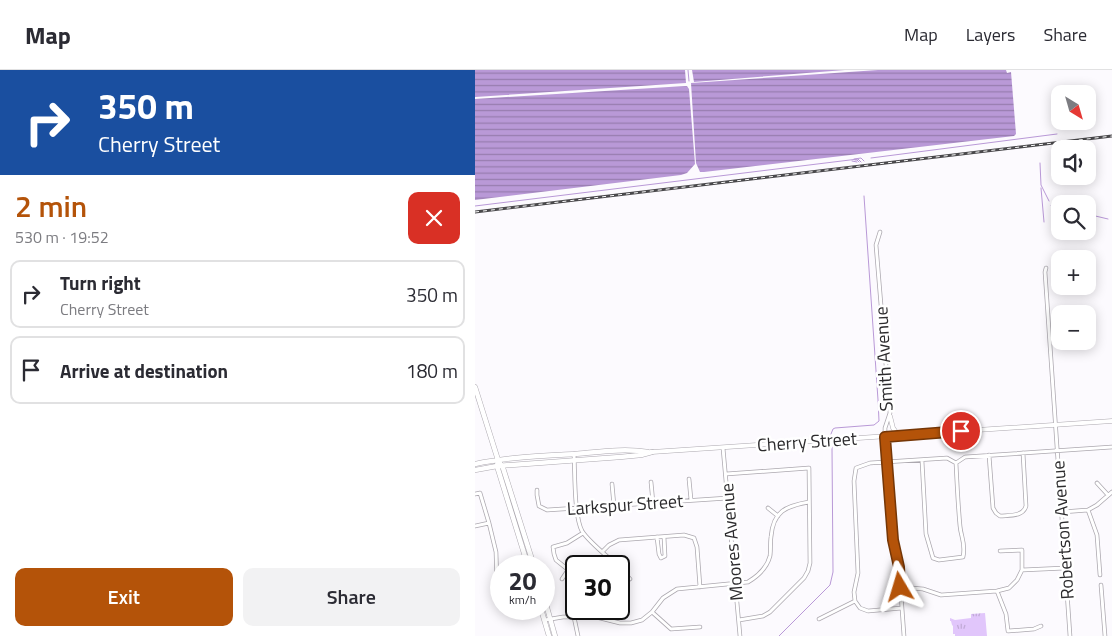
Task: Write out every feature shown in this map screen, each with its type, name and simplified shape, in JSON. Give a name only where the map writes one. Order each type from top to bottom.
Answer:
[{"type":"main road","points":[[475,387],[498,460],[524,555]]},
{"type":"main road","name":"Cherry Street","points":[[475,464],[498,460],[574,454],[652,452]]},
{"type":"main road","name":"Cherry Street","points":[[475,470],[499,466],[641,455],[652,452]]},
{"type":"main road","points":[[499,466],[530,555]]},
{"type":"main road","points":[[545,620],[549,636]]},
{"type":"main road","points":[[551,620],[555,636]]},
{"type":"street","name":"Smith Avenue","points":[[880,232],[876,245],[890,416],[885,428],[885,437],[893,540],[899,567],[904,636]]},
{"type":"street","name":"Robertson Avenue","points":[[1046,270],[1070,636]]},
{"type":"street","points":[[890,416],[893,428],[898,435]]},
{"type":"street","name":"Cherry Street","points":[[652,452],[1112,421]]},
{"type":"street","points":[[956,463],[965,457],[1112,447]]},
{"type":"street","name":"Moores Avenue","points":[[723,448],[740,636]]},
{"type":"street","points":[[989,455],[993,508],[1000,516],[1021,514],[1025,510],[1023,453]]},
{"type":"street","points":[[574,454],[579,525],[583,533],[605,555]]},
{"type":"street","points":[[902,608],[868,611],[860,608],[855,601],[854,592],[858,573],[854,481],[856,468],[870,463],[947,458],[956,463]]},
{"type":"street","points":[[922,460],[926,534],[933,558],[939,560],[963,557],[965,551],[964,540],[960,530],[956,463]]},
{"type":"street","points":[[726,474],[809,468],[810,563],[808,571],[804,578],[770,612],[763,616],[739,620]]},
{"type":"street","points":[[689,479],[691,500]]},
{"type":"street","points":[[651,482],[653,503]]},
{"type":"street","points":[[1097,483],[1108,495]]},
{"type":"street","points":[[612,484],[614,506]]},
{"type":"street","name":"Larkspur Street","points":[[537,490],[539,506],[547,510],[728,498]]},
{"type":"street","points":[[1062,512],[1088,510],[1112,492]]},
{"type":"street","points":[[475,494],[480,493],[497,555]]},
{"type":"street","points":[[608,620],[631,623],[642,620],[652,612],[663,598],[677,589],[748,582],[766,566],[770,556],[772,527],[778,516],[786,508],[809,502]]},
{"type":"street","points":[[769,508],[778,516]]},
{"type":"street","points":[[1088,510],[1097,535],[1100,575]]},
{"type":"street","points":[[475,526],[489,523]]},
{"type":"street","points":[[565,568],[556,560],[553,547],[567,543],[583,533]]},
{"type":"street","points":[[602,552],[609,545],[619,540],[684,535],[694,538],[697,547],[700,587]]},
{"type":"street","points":[[657,537],[661,558],[665,556],[664,537]]},
{"type":"street","points":[[900,587],[923,589],[941,595],[997,591],[1009,588],[1023,570],[1022,550],[1000,552]]},
{"type":"street","points":[[1023,570],[1065,568]]},
{"type":"street","points":[[562,579],[565,574]]},
{"type":"street","points":[[1101,585],[1105,636]]},
{"type":"street","points":[[997,591],[1006,614],[1009,631],[1034,629],[1041,626]]},
{"type":"street","points":[[819,619],[855,601]]},
{"type":"street","points":[[652,612],[671,629],[700,626]]},
{"type":"street","points":[[574,620],[578,636]]},
{"type":"green space","points":[[985,613],[987,636],[955,636],[953,634],[950,618],[955,620],[971,618],[971,614]]},
{"type":"shaded area","points":[[475,70],[685,70],[686,83],[475,97]]},
{"type":"shaded area","points":[[692,70],[845,70],[694,82]]},
{"type":"shaded area","points":[[878,70],[1006,70],[1007,73],[1011,72],[1016,134],[1014,136],[700,172],[696,163],[691,83]]},
{"type":"shaded area","points":[[687,86],[689,89],[695,164],[687,173],[475,200],[475,99]]},
{"type":"waterway","points":[[688,70],[689,81]]},
{"type":"waterway","points":[[871,158],[1057,134]]},
{"type":"waterway","points":[[854,159],[861,158],[864,161]]},
{"type":"waterway","points":[[475,206],[858,159],[861,162]]},
{"type":"waterway","points":[[855,160],[859,162]]},
{"type":"waterway","points":[[852,161],[857,162]]},
{"type":"waterway","points":[[1040,163],[1041,185],[1049,201]]},
{"type":"waterway","points":[[1041,188],[1044,222]]},
{"type":"waterway","points":[[831,434],[835,428],[874,425],[879,421],[864,196]]},
{"type":"waterway","points":[[1096,216],[1108,219]]},
{"type":"waterway","points":[[779,636],[830,585],[833,572],[832,447]]},
{"type":"railway","points":[[475,212],[1112,136]]},
{"type":"route","points":[[900,587],[899,567],[894,550],[885,437],[961,431]]}]
